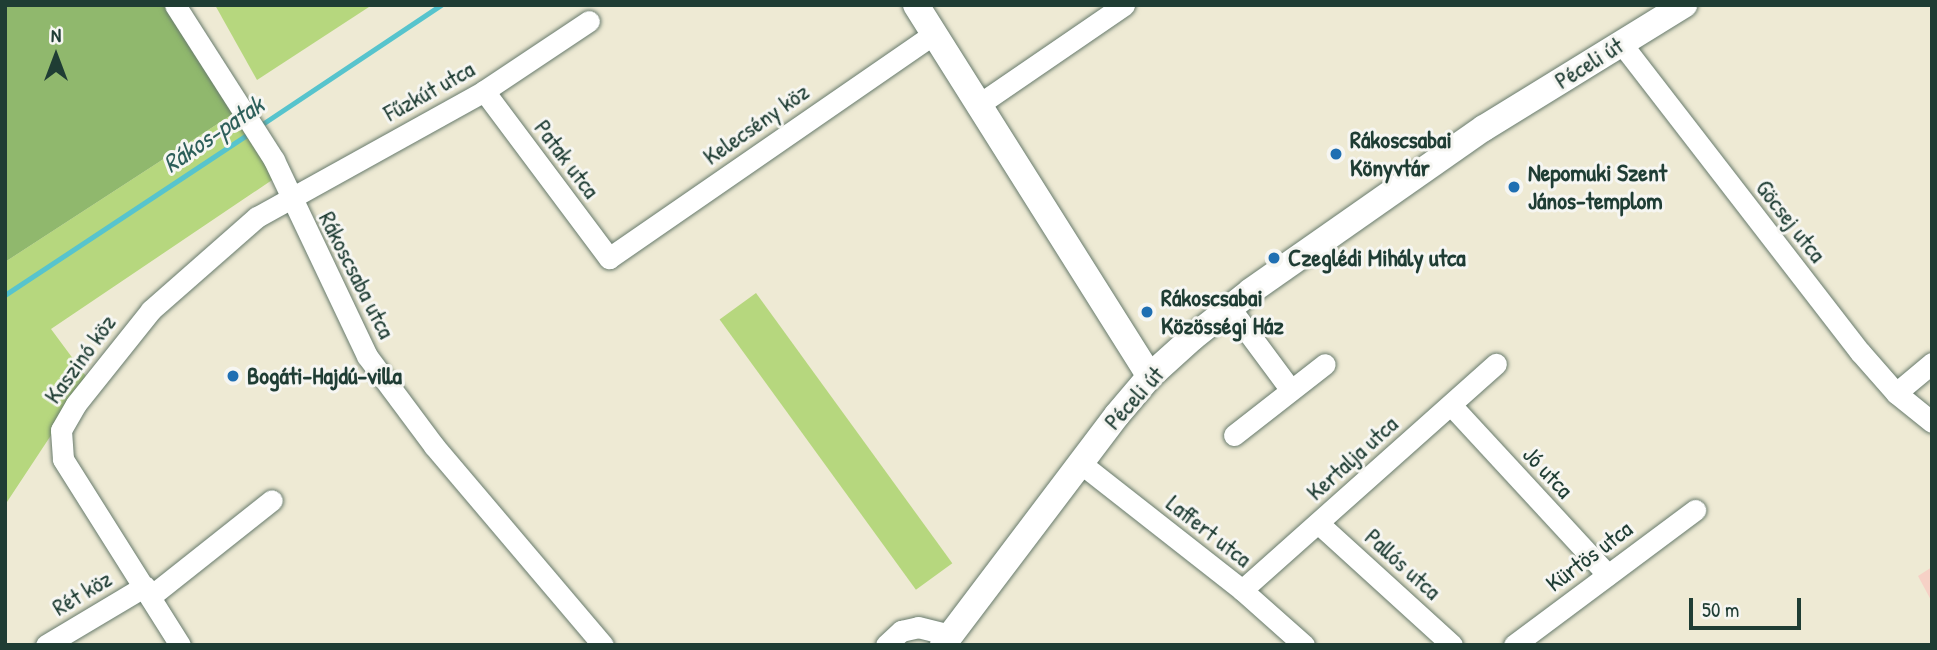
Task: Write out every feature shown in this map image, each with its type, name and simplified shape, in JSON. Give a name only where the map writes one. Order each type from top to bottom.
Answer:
[{"type":"main road","points":[[916,5],[1150,376]]},
{"type":"main road","name":"Péceli út","points":[[947,641],[1079,462],[1150,376],[1230,308],[1484,128],[1621,43],[1653,13],[1684,5]]},
{"type":"street","name":"Rákoscsaba utca","points":[[175,5],[267,150],[368,356],[434,446],[603,645]]},
{"type":"street","points":[[978,105],[1124,5]]},
{"type":"street","name":"Fűzkút utca","points":[[289,198],[484,91],[589,21]]},
{"type":"street","name":"Kelecsény köz","points":[[609,258],[934,34]]},
{"type":"street","name":"Göcsej utca","points":[[1621,43],[1860,352],[1896,393],[1932,422]]},
{"type":"street","name":"Patak utca","points":[[484,91],[609,258]]},
{"type":"street","name":"Kaszinó köz","points":[[180,645],[64,459],[61,430],[115,349],[150,310],[202,261],[257,217],[289,198]]},
{"type":"street","points":[[1230,308],[1291,390]]},
{"type":"street","points":[[1896,393],[1932,363]]},
{"type":"street","points":[[1234,435],[1325,364]]},
{"type":"street","name":"Kertalja utca","points":[[1242,590],[1496,364]]},
{"type":"street","name":"Jó utca","points":[[1451,405],[1608,575]]},
{"type":"street","name":"Laffert utca","points":[[1079,462],[1242,590],[1304,645]]},
{"type":"street","points":[[148,591],[272,500]]},
{"type":"street","name":"Kürtös utca","points":[[1514,645],[1695,510]]},
{"type":"street","name":"Pallós utca","points":[[1318,523],[1452,645]]},
{"type":"street","name":"Rét köz","points":[[46,645],[148,591]]},
{"type":"street","name":"Péceli út","points":[[886,645],[901,631],[918,626],[947,641]]},
{"type":"shaded area","points":[[1932,567],[1932,602],[1918,576]]},
{"type":"green space","points":[[5,5],[168,5],[239,110],[5,262]]},
{"type":"green space","points":[[215,5],[372,5],[257,80]]},
{"type":"green space","points":[[239,110],[275,178],[51,329],[91,383],[71,405],[5,505],[5,262]]},
{"type":"green space","points":[[756,293],[952,563],[916,590],[720,319]]},
{"type":"waterway","name":"Rákos-patak","points":[[258,127],[441,5]]},
{"type":"waterway","name":"Rákos-patak","points":[[5,295],[248,134]]},
{"type":"place","name":"Rákoscsabai Könyvtár","points":[[1336,154]]},
{"type":"place","name":"Nepomuki Szent János-templom","points":[[1514,187]]},
{"type":"place","name":"Czeglédi Mihály utca","points":[[1274,258]]},
{"type":"place","name":"Rákoscsabai Közösségi Ház","points":[[1147,312]]},
{"type":"place","name":"Bogáti-Hajdú-villa","points":[[233,376]]}]
